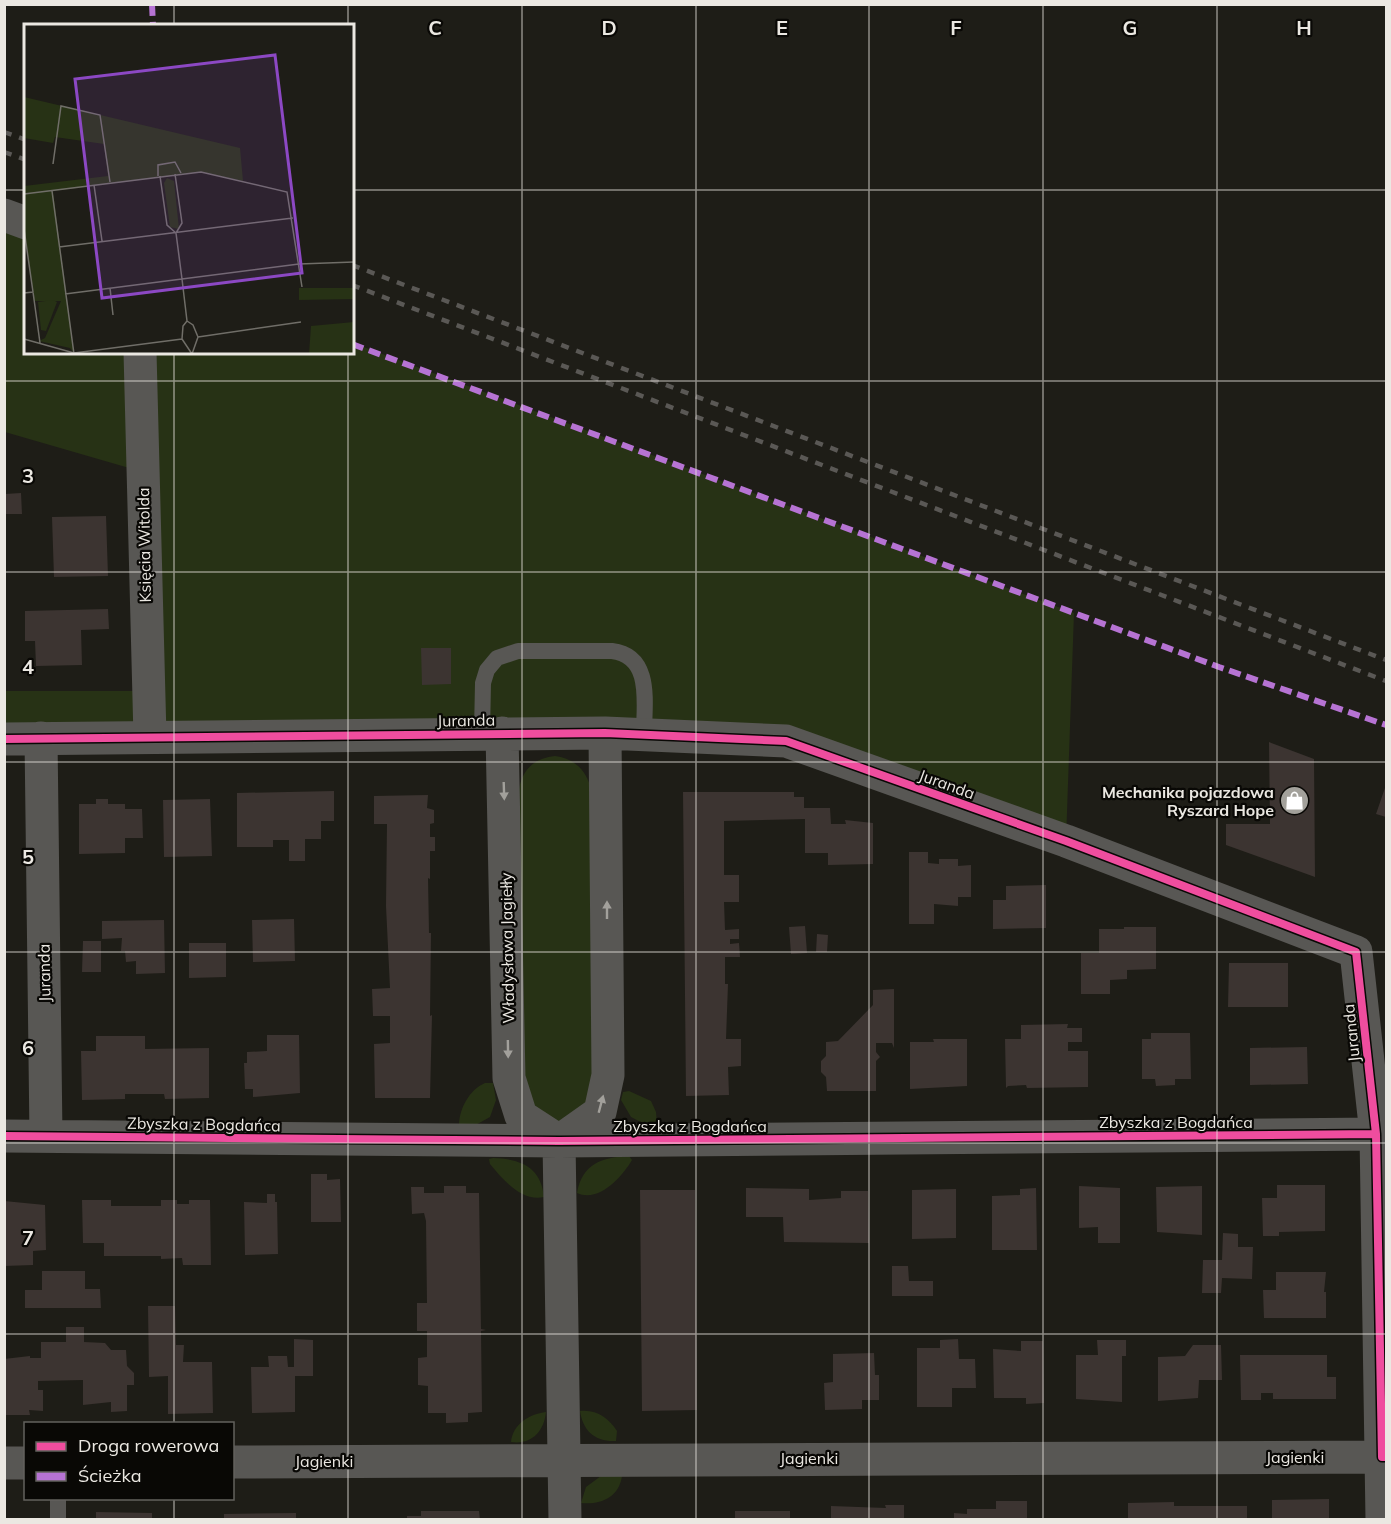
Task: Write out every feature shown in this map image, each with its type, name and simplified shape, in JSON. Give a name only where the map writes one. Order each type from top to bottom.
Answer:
[{"type":"street","points":[[4,215],[24,222]]},
{"type":"street","name":"Księcia Witolda","points":[[140,354],[150,737]]},
{"type":"street","name":"Władysława Jagiełły","points":[[492,733],[508,1078],[521,1116],[559,1141]]},
{"type":"street","points":[[565,1520],[559,1141],[600,1112],[608,1076],[605,733]]},
{"type":"street","name":"Juranda","points":[[4,739],[644,733],[786,741],[1065,841],[1356,952],[1376,1134],[1384,1457],[1382,1520]]},
{"type":"street","name":"Juranda","points":[[41,738],[46,1136]]},
{"type":"street","name":"Zbyszka z Bogdańca","points":[[4,1136],[559,1141],[1376,1134]]},
{"type":"street","name":"Jagienki","points":[[234,1462],[1384,1457]]},
{"type":"street","points":[[4,1463],[24,1463]]},
{"type":"lane","points":[[492,733],[483,683],[487,670],[497,658],[518,651],[612,651],[632,659],[643,677],[644,733]]},
{"type":"lane","points":[[58,1500],[58,1520]]},
{"type":"green space","points":[[4,215],[24,223],[24,354],[354,354],[354,343],[1074,613],[1066,841],[786,741],[5,739],[5,691],[147,691],[143,472],[5,432]]},
{"type":"green space","points":[[555,756],[568,759],[578,766],[590,786],[594,1092],[572,1123],[543,1121],[523,1086],[519,789],[531,765]]},
{"type":"green space","points":[[485,1083],[493,1083],[496,1100],[490,1117],[472,1127],[459,1124],[466,1100],[474,1090]]},
{"type":"green space","points":[[629,1091],[651,1101],[656,1112],[657,1124],[650,1127],[631,1117],[621,1100],[623,1092]]},
{"type":"green space","points":[[629,1156],[632,1160],[628,1167],[609,1187],[593,1194],[577,1193],[583,1175],[595,1164],[610,1158]]},
{"type":"green space","points":[[489,1159],[512,1160],[528,1167],[539,1178],[544,1197],[528,1196],[514,1188],[490,1164]]},
{"type":"green space","points":[[580,1411],[591,1411],[606,1418],[617,1431],[616,1441],[602,1440],[591,1434],[584,1424]]},
{"type":"green space","points":[[546,1412],[542,1426],[535,1436],[525,1441],[511,1442],[518,1425],[534,1415]]},
{"type":"green space","points":[[605,1473],[622,1476],[613,1495],[595,1503],[581,1503],[586,1487]]},
{"type":"building","points":[[21,493],[22,514],[5,514],[5,494]]},
{"type":"building","points":[[106,516],[108,576],[54,577],[52,517]]},
{"type":"building","points":[[108,609],[109,629],[81,630],[82,665],[36,666],[35,641],[25,641],[25,611]]},
{"type":"building","points":[[421,648],[451,648],[451,684],[422,685]]},
{"type":"building","points":[[1269,742],[1314,759],[1315,877],[1226,845],[1226,824],[1270,824]]},
{"type":"building","points":[[1386,785],[1386,817],[1376,814]]},
{"type":"building","points":[[334,791],[334,821],[321,821],[321,839],[305,839],[305,861],[289,861],[289,840],[273,840],[273,847],[237,847],[237,793]]},
{"type":"building","points":[[683,792],[794,792],[794,797],[804,797],[804,808],[830,808],[831,824],[846,824],[845,820],[873,823],[873,864],[828,865],[828,853],[805,853],[805,819],[724,821],[724,875],[739,875],[739,902],[724,902],[725,930],[739,929],[739,939],[730,939],[730,944],[739,943],[740,957],[725,957],[725,984],[728,984],[726,1039],[741,1039],[741,1066],[728,1067],[729,1095],[686,1096]]},
{"type":"building","points":[[428,795],[427,808],[434,810],[434,823],[430,824],[430,837],[435,837],[435,851],[430,851],[430,879],[428,878],[429,933],[431,933],[430,1016],[432,1015],[430,1098],[375,1098],[374,1044],[390,1043],[390,1016],[373,1016],[372,989],[390,988],[386,906],[387,824],[374,824],[374,796]]},
{"type":"building","points":[[96,799],[108,799],[108,804],[125,804],[125,809],[142,809],[143,838],[125,838],[125,853],[79,854],[79,804],[96,804]]},
{"type":"building","points":[[210,799],[212,856],[164,857],[163,800]]},
{"type":"building","points":[[909,852],[928,852],[928,863],[939,864],[939,859],[958,859],[958,866],[971,865],[971,897],[958,897],[958,906],[934,904],[934,924],[909,924]]},
{"type":"building","points":[[1046,885],[1046,928],[993,929],[993,900],[1006,900],[1006,886]]},
{"type":"building","points":[[294,919],[295,961],[253,962],[252,920]]},
{"type":"building","points":[[164,920],[165,973],[136,974],[136,961],[126,962],[125,951],[121,951],[122,938],[102,939],[102,921]]},
{"type":"building","points":[[805,926],[807,953],[791,954],[789,927]]},
{"type":"building","points":[[1124,927],[1156,927],[1156,969],[1127,970],[1127,979],[1110,980],[1110,994],[1081,994],[1081,953],[1099,953],[1099,929],[1124,929]]},
{"type":"building","points":[[817,934],[828,935],[827,952],[816,952]]},
{"type":"building","points":[[83,941],[101,941],[101,972],[82,972]]},
{"type":"building","points":[[189,943],[226,943],[226,977],[189,978]]},
{"type":"building","points":[[1229,963],[1288,963],[1288,1007],[1228,1007]]},
{"type":"building","points":[[894,989],[894,1048],[892,1043],[876,1043],[876,1052],[880,1057],[876,1061],[876,1091],[827,1091],[826,1077],[821,1072],[821,1061],[826,1056],[826,1042],[838,1041],[873,1005],[873,990]]},
{"type":"building","points":[[1068,1024],[1067,1028],[1082,1028],[1082,1042],[1068,1042],[1068,1051],[1088,1051],[1088,1087],[1027,1088],[1026,1085],[1006,1088],[1005,1039],[1021,1039],[1021,1025]]},
{"type":"building","points":[[1151,1033],[1190,1033],[1191,1079],[1175,1079],[1175,1085],[1156,1086],[1155,1079],[1142,1079],[1142,1039],[1151,1039]]},
{"type":"building","points":[[267,1035],[299,1035],[300,1093],[253,1097],[253,1089],[245,1089],[244,1063],[247,1063],[247,1052],[267,1051]]},
{"type":"building","points":[[96,1036],[145,1036],[145,1049],[209,1048],[209,1098],[165,1099],[164,1094],[125,1094],[125,1099],[82,1100],[81,1051],[96,1051]]},
{"type":"building","points":[[933,1039],[967,1039],[967,1086],[910,1089],[910,1042],[934,1042]]},
{"type":"building","points":[[1307,1047],[1308,1084],[1250,1085],[1250,1048]]},
{"type":"building","points":[[311,1174],[327,1174],[327,1180],[340,1179],[341,1222],[311,1222]]},
{"type":"building","points":[[1277,1185],[1325,1185],[1325,1231],[1279,1232],[1279,1236],[1263,1236],[1262,1198],[1277,1198]]},
{"type":"building","points":[[444,1186],[466,1186],[466,1193],[479,1193],[481,1329],[486,1330],[481,1331],[482,1412],[468,1413],[468,1422],[446,1423],[446,1413],[428,1413],[428,1386],[418,1385],[418,1358],[427,1357],[427,1331],[417,1331],[417,1303],[427,1303],[426,1221],[424,1213],[412,1214],[411,1187],[424,1187],[424,1193],[444,1193]]},
{"type":"building","points":[[1079,1186],[1120,1188],[1120,1243],[1098,1243],[1098,1227],[1079,1228]]},
{"type":"building","points":[[1202,1186],[1202,1235],[1157,1232],[1156,1187]]},
{"type":"building","points":[[746,1188],[809,1189],[809,1200],[841,1198],[841,1191],[868,1191],[869,1243],[784,1242],[783,1217],[746,1217]]},
{"type":"building","points":[[1036,1188],[1037,1250],[992,1250],[992,1196],[1020,1195],[1020,1189]]},
{"type":"building","points":[[956,1189],[956,1238],[912,1239],[912,1190]]},
{"type":"building","points":[[640,1190],[695,1190],[697,1410],[642,1411]]},
{"type":"building","points":[[267,1194],[275,1194],[275,1202],[277,1202],[278,1254],[245,1255],[244,1202],[267,1203]]},
{"type":"building","points":[[82,1200],[111,1200],[111,1206],[161,1206],[161,1200],[177,1200],[177,1204],[189,1204],[189,1200],[210,1200],[211,1265],[183,1265],[182,1258],[161,1259],[161,1256],[104,1256],[104,1243],[83,1243]]},
{"type":"building","points":[[4,1201],[45,1205],[46,1250],[33,1251],[33,1265],[4,1266]]},
{"type":"building","points":[[1223,1233],[1238,1234],[1238,1247],[1253,1247],[1252,1279],[1222,1278],[1221,1293],[1202,1293],[1203,1260],[1222,1260]]},
{"type":"building","points":[[892,1266],[908,1266],[909,1281],[933,1281],[933,1296],[892,1296]]},
{"type":"building","points":[[42,1271],[85,1271],[85,1289],[100,1289],[101,1308],[25,1308],[25,1290],[42,1290]]},
{"type":"building","points":[[1276,1272],[1326,1272],[1324,1292],[1326,1292],[1326,1318],[1264,1318],[1263,1290],[1276,1290]]},
{"type":"building","points":[[148,1306],[175,1306],[176,1345],[184,1345],[183,1362],[212,1362],[213,1413],[168,1414],[168,1376],[149,1377]]},
{"type":"building","points":[[66,1327],[84,1327],[84,1342],[105,1343],[111,1350],[126,1350],[127,1366],[134,1373],[134,1385],[127,1385],[127,1411],[111,1412],[111,1402],[83,1405],[83,1380],[38,1381],[38,1390],[43,1390],[43,1411],[29,1410],[30,1415],[4,1415],[4,1359],[30,1356],[30,1358],[41,1358],[41,1342],[66,1342]]},
{"type":"building","points":[[294,1339],[313,1340],[313,1376],[295,1376],[295,1412],[252,1413],[251,1367],[269,1367],[268,1356],[287,1356],[288,1367],[294,1367]]},
{"type":"building","points":[[958,1339],[959,1359],[975,1359],[976,1388],[952,1388],[952,1407],[917,1407],[917,1348],[940,1348],[940,1340]]},
{"type":"building","points":[[1097,1340],[1126,1340],[1126,1356],[1122,1356],[1122,1402],[1076,1399],[1076,1355],[1098,1355]]},
{"type":"building","points":[[1021,1341],[1043,1341],[1044,1403],[1026,1404],[1026,1398],[994,1398],[993,1349],[1021,1351]]},
{"type":"building","points":[[1193,1345],[1221,1345],[1222,1380],[1199,1380],[1198,1398],[1158,1401],[1158,1357],[1185,1356]]},
{"type":"building","points":[[874,1353],[875,1375],[879,1375],[879,1400],[862,1400],[862,1409],[825,1410],[824,1383],[833,1382],[833,1354]]},
{"type":"building","points":[[1240,1355],[1327,1355],[1327,1377],[1336,1377],[1336,1399],[1273,1399],[1273,1393],[1261,1393],[1261,1400],[1241,1400]]},
{"type":"building","points":[[1329,1499],[1329,1520],[1272,1520],[1272,1500]]},
{"type":"building","points":[[996,1501],[1027,1501],[1027,1520],[954,1520],[954,1513],[967,1514],[967,1509],[996,1509]]},
{"type":"building","points":[[1174,1502],[1174,1506],[1247,1506],[1247,1520],[1128,1520],[1128,1503]]},
{"type":"building","points":[[885,1505],[904,1505],[904,1520],[831,1520],[831,1506],[886,1508]]},
{"type":"building","points":[[421,1511],[479,1511],[480,1520],[407,1520],[407,1516],[421,1516]]},
{"type":"building","points":[[735,1511],[790,1511],[790,1520],[735,1520]]},
{"type":"building","points":[[96,1512],[152,1513],[152,1520],[96,1520]]},
{"type":"building","points":[[296,1513],[296,1520],[224,1520],[224,1514]]},
{"type":"railway","points":[[4,132],[24,139]]},
{"type":"railway","points":[[4,152],[24,159]]},
{"type":"railway","points":[[354,266],[1386,660]]},
{"type":"railway","points":[[354,286],[1386,681]]},
{"type":"marked path","points":[[152,4],[153,24]]},
{"type":"marked path","points":[[354,345],[1219,667],[1386,725]]},
{"type":"cycle path","points":[[4,739],[605,733],[786,741],[1066,841],[1356,952],[1376,1134],[1382,1457],[1386,1457]]},
{"type":"cycle path","points":[[4,1136],[559,1141],[1376,1134]]},
{"type":"place","name":"Mechanika pojazdowa Ryszard Hope","points":[[1295,801]]}]
